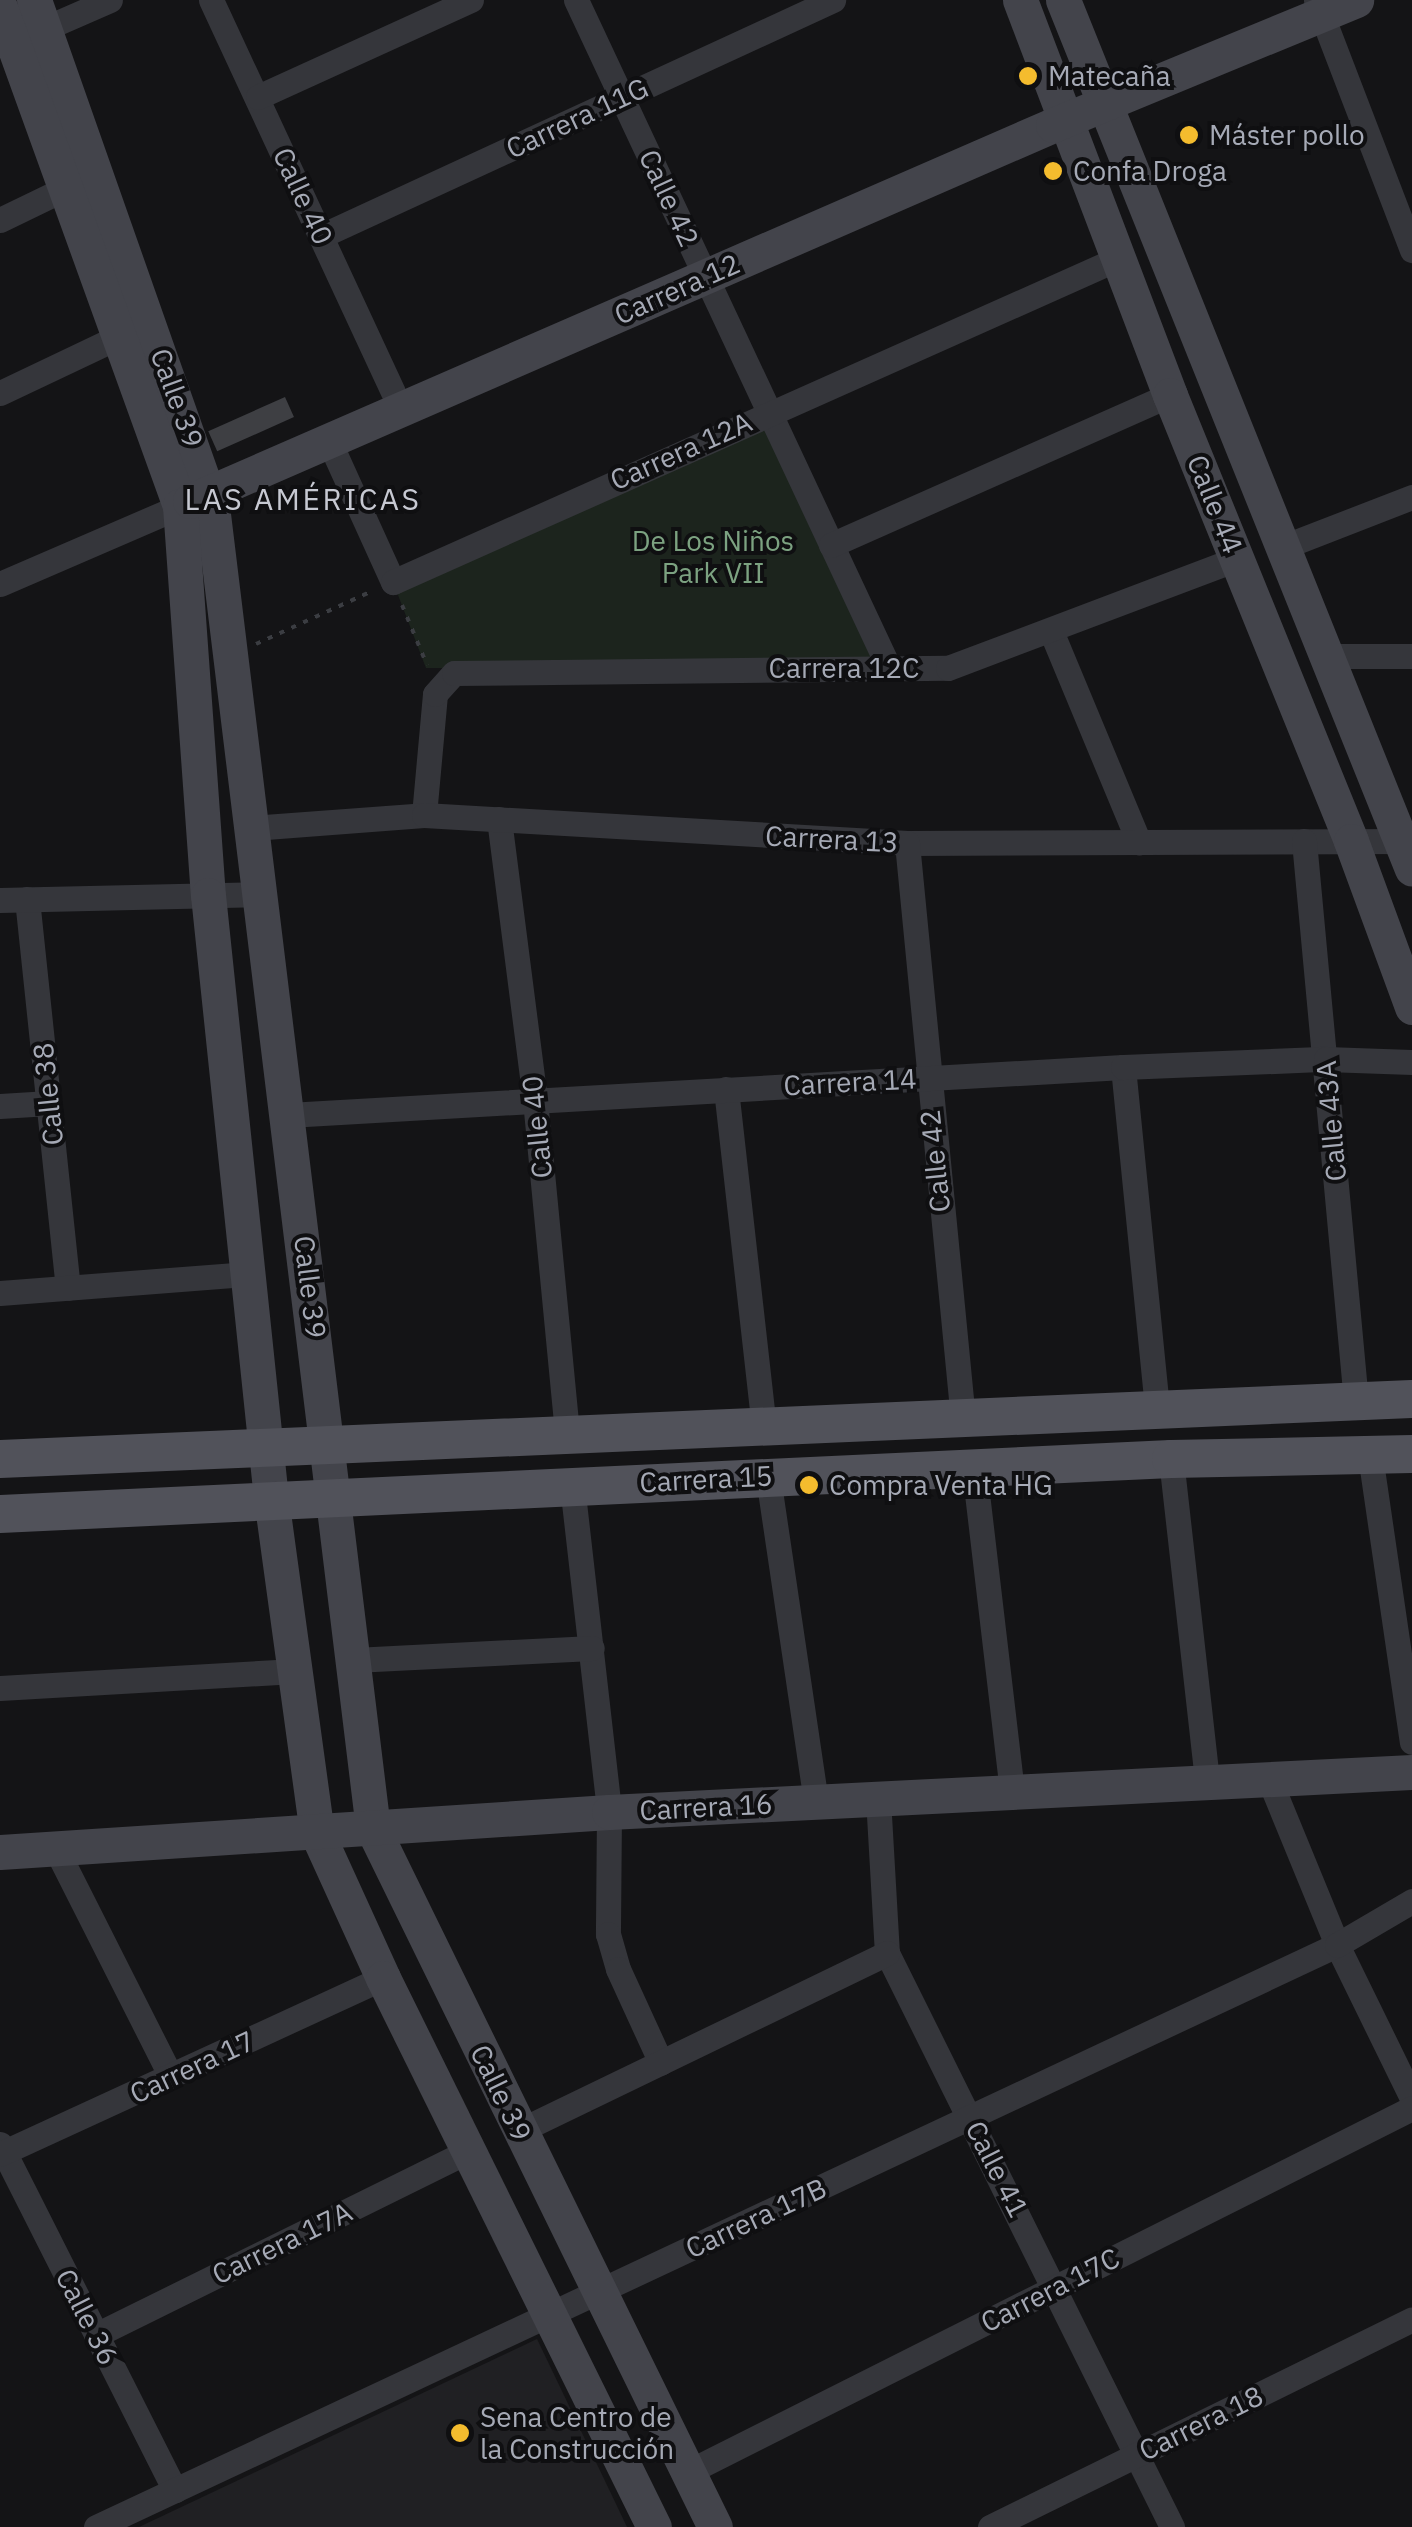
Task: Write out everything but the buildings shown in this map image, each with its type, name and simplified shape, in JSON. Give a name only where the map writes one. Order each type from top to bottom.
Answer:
[{"type":"main road","name":"Carrera 15","points":[[0,1460],[1412,1399]]},
{"type":"main road","name":"Carrera 15","points":[[0,1514],[768,1476],[1171,1459],[1412,1454]]},
{"type":"street","points":[[23,30],[110,0]]},
{"type":"street","name":"Calle 40","points":[[211,0],[393,392]]},
{"type":"street","points":[[258,97],[471,0]]},
{"type":"street","name":"Calle 42","points":[[576,0],[889,668]]},
{"type":"street","name":"Carrera 11G","points":[[321,236],[833,0]]},
{"type":"street","name":"Calle 44","points":[[1020,0],[1170,396],[1351,841],[1412,1008]]},
{"type":"street","name":"Calle 44","points":[[1063,0],[1325,656],[1408,850]]},
{"type":"street","points":[[1333,3],[1403,200],[1412,250]]},
{"type":"street","name":"Carrera 12","points":[[0,584],[393,392],[702,267],[1060,112],[1333,3]]},
{"type":"street","name":"Calle 39","points":[[0,8],[23,30],[192,490],[252,828],[373,1829],[715,2527]]},
{"type":"street","name":"Calle 39","points":[[23,30],[64,190],[116,338],[192,490],[208,895],[271,1498],[317,1832],[383,1978],[654,2527]]},
{"type":"street","points":[[0,220],[64,190]]},
{"type":"street","name":"Carrera 12A","points":[[392,582],[1117,259]]},
{"type":"street","name":"Carrera 12","points":[[192,490],[330,441],[702,267]]},
{"type":"street","points":[[0,393],[116,338]]},
{"type":"street","points":[[830,545],[1170,396]]},
{"type":"street","points":[[330,441],[392,582]]},
{"type":"street","points":[[1283,548],[1412,498]]},
{"type":"street","name":"Carrera 12C","points":[[437,688],[446,677],[462,671],[948,668],[1237,559]]},
{"type":"street","points":[[1051,631],[1139,842]]},
{"type":"street","points":[[1325,656],[1412,656]]},
{"type":"street","points":[[424,815],[437,688]]},
{"type":"street","name":"Carrera 13","points":[[252,828],[424,815],[907,843],[1351,841],[1408,850]]},
{"type":"street","name":"Calle 40","points":[[499,819],[535,1100],[568,1436]]},
{"type":"street","name":"Calle 43A","points":[[1304,841],[1356,1402]]},
{"type":"street","name":"Calle 42","points":[[907,843],[926,1078],[963,1419]]},
{"type":"street","points":[[0,900],[260,894]]},
{"type":"street","name":"Calle 38","points":[[27,899],[68,1288]]},
{"type":"street","name":"Carrera 14","points":[[288,1114],[1123,1067],[1326,1059],[1412,1062]]},
{"type":"street","points":[[1123,1067],[1157,1410]]},
{"type":"street","points":[[726,1090],[764,1427]]},
{"type":"street","points":[[0,1106],[49,1103]]},
{"type":"street","points":[[0,1293],[248,1274]]},
{"type":"street","points":[[1370,1455],[1400,1605],[1412,1742]]},
{"type":"street","points":[[1171,1459],[1208,1782]]},
{"type":"street","points":[[974,1468],[1012,1792]]},
{"type":"street","points":[[768,1476],[816,1801]]},
{"type":"street","points":[[572,1486],[609,1812],[608,1934],[618,1969],[662,2063]]},
{"type":"street","points":[[354,1660],[592,1648]]},
{"type":"street","points":[[0,1688],[295,1671]]},
{"type":"street","name":"Carrera 16","points":[[0,1852],[609,1812],[1412,1772]]},
{"type":"street","points":[[1268,1779],[1337,1945],[1412,2098]]},
{"type":"street","name":"Calle 41","points":[[878,1798],[886,1953],[1056,2287],[1172,2527]]},
{"type":"street","points":[[56,1850],[171,2077]]},
{"type":"street","name":"Carrera 17B","points":[[96,2527],[1337,1945],[1412,1901]]},
{"type":"street","points":[[520,2131],[886,1953]]},
{"type":"street","name":"Carrera 17","points":[[1,2150],[171,2077],[383,1978]]},
{"type":"street","name":"Carrera 17C","points":[[688,2472],[1412,2108]]},
{"type":"street","name":"Calle 36","points":[[1,2150],[175,2490]]},
{"type":"street","name":"Carrera 17A","points":[[96,2335],[468,2152]]},
{"type":"street","name":"Carrera 18","points":[[990,2527],[1412,2319]]},
{"type":"path","points":[[246,649],[392,582],[437,688]]},
{"type":"shaded area","name":"Sena Centro de la Construcción","points":[[537,2339],[627,2527],[139,2527]]},
{"type":"green space","name":"De Los Niños Park VII","points":[[769,411],[889,668],[426,668],[393,582]]},
{"type":"place","name":"Matecaña","points":[[1028,76]]},
{"type":"place","name":"Máster pollo","points":[[1189,135]]},
{"type":"place","name":"Confa Droga","points":[[1053,171]]},
{"type":"place","name":"Compra Venta HG","points":[[809,1485]]},
{"type":"place","name":"Sena Centro de la Construcción","points":[[460,2433]]},
{"type":"district","name":"LAS AMÉRICAS","points":[[303,499]]}]
